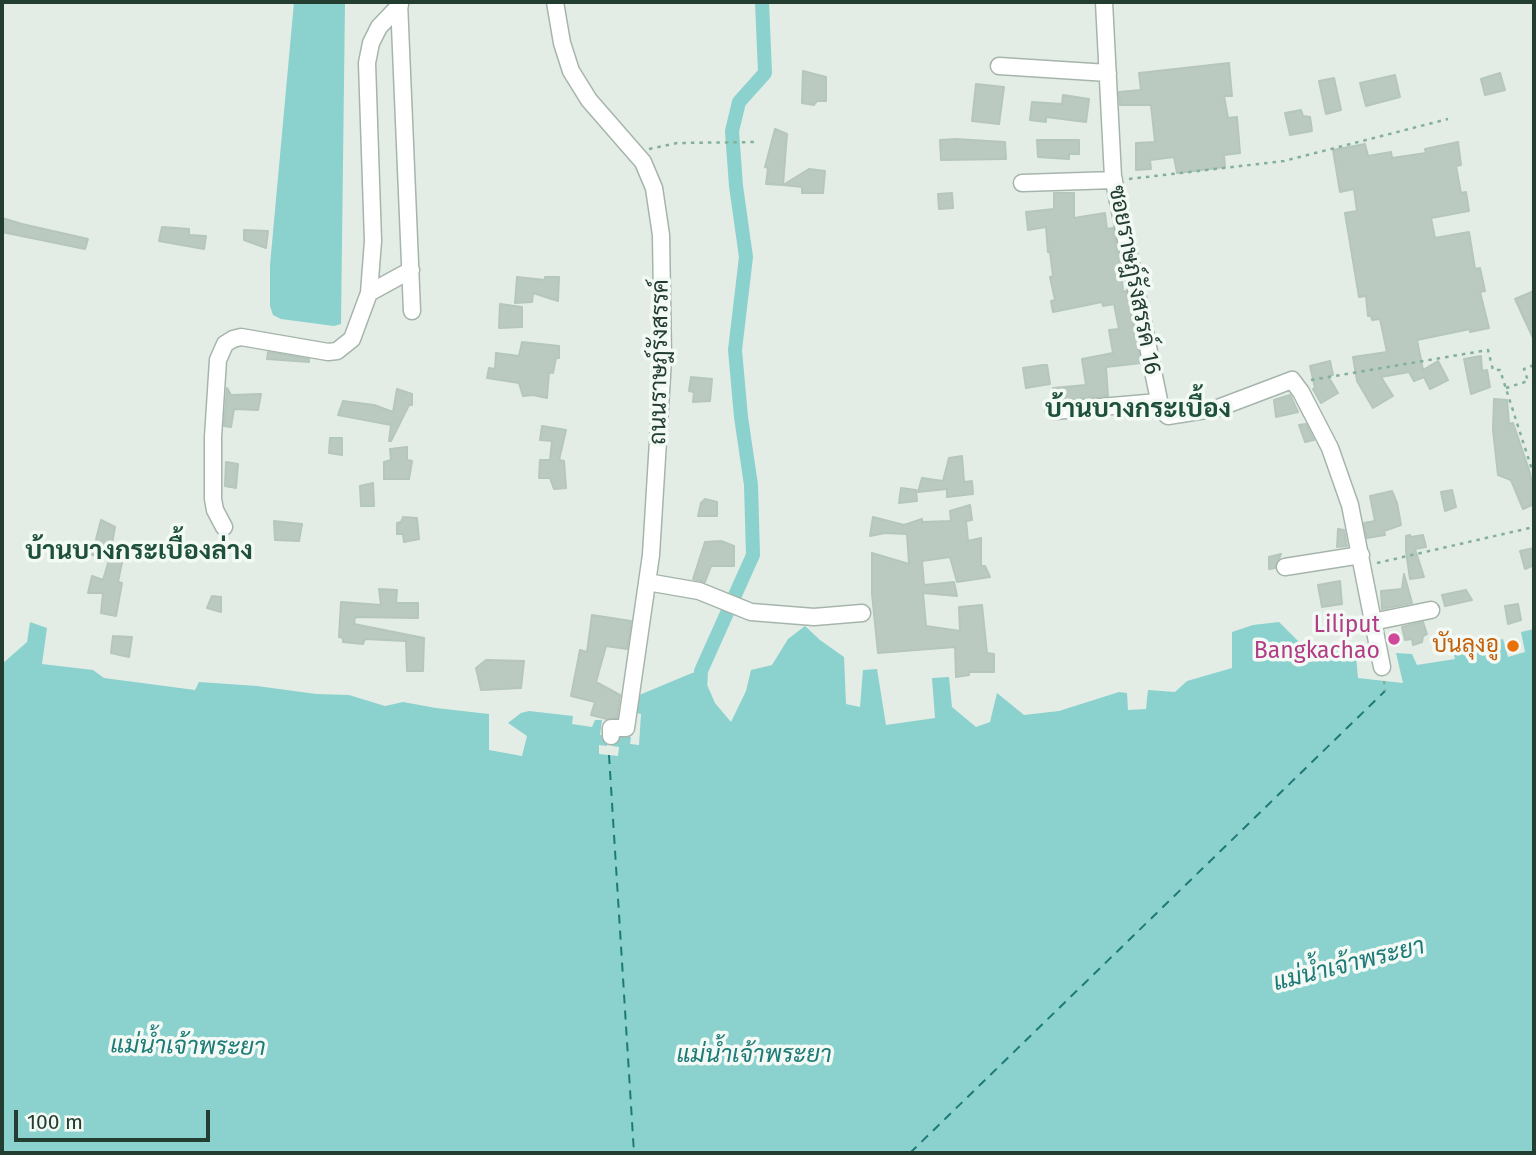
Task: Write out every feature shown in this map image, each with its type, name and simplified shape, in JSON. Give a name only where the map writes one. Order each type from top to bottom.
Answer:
[{"type":"street","name":"ถนนราษฎ์รังสรรค์","points":[[555,2],[562,43],[571,71],[589,100],[635,152],[649,173],[662,236],[663,359],[656,495],[647,582],[626,728],[611,728],[611,736]]},
{"type":"street","name":"ซอยราษฎ์รังสรรค์ 16","points":[[1104,2],[1114,178],[1158,402],[1168,416],[1207,410],[1292,380]]},
{"type":"street","points":[[400,4],[412,311]]},
{"type":"street","points":[[225,527],[215,510],[213,437],[218,360],[225,344],[241,337],[328,352],[337,351],[352,339],[369,293],[373,241],[367,63],[371,43],[379,27],[400,4]]},
{"type":"street","points":[[999,66],[1108,73]]},
{"type":"street","points":[[1022,183],[1114,178]]},
{"type":"street","points":[[369,293],[411,270]]},
{"type":"street","points":[[1292,380],[1301,392],[1336,462],[1355,522],[1382,667]]},
{"type":"street","points":[[1054,411],[1158,402]]},
{"type":"street","points":[[1285,567],[1361,561]]},
{"type":"street","points":[[647,582],[699,591],[751,612],[814,617],[862,613]]},
{"type":"street","points":[[1372,622],[1431,610]]},
{"type":"path","points":[[1114,178],[1131,179],[1284,161],[1448,118]]},
{"type":"path","points":[[635,152],[677,143],[758,142]]},
{"type":"path","points":[[1292,380],[1319,380],[1488,349],[1493,370],[1500,370],[1534,476]]},
{"type":"path","points":[[1506,388],[1528,381],[1524,369],[1534,365]]},
{"type":"path","points":[[1361,561],[1534,527]]},
{"type":"water","points":[[294,2],[345,2],[341,324],[334,326],[281,319],[273,315],[270,306],[270,265]]},
{"type":"water","name":"แม่น้ำเจ้าพระยา","points":[[30,622],[47,628],[42,664],[93,670],[104,678],[195,690],[199,682],[257,686],[316,694],[349,695],[385,706],[403,702],[489,714],[489,750],[522,756],[527,736],[508,723],[521,713],[529,711],[573,716],[572,724],[592,727],[595,720],[602,720],[600,735],[631,737],[630,744],[639,745],[641,714],[636,713],[637,696],[701,671],[715,703],[731,722],[746,691],[751,670],[772,665],[788,639],[805,626],[844,657],[846,704],[860,707],[863,670],[877,669],[886,725],[935,718],[932,678],[949,677],[952,707],[976,727],[990,722],[997,693],[1024,715],[1059,711],[1119,692],[1127,693],[1128,710],[1146,709],[1148,690],[1175,692],[1187,681],[1232,668],[1232,632],[1253,625],[1279,622],[1299,642],[1306,663],[1328,658],[1332,643],[1355,645],[1358,678],[1403,683],[1396,653],[1412,654],[1417,665],[1455,659],[1453,652],[1503,639],[1508,657],[1525,652],[1521,632],[1534,629],[1534,1153],[2,1153],[2,664],[27,642]]},
{"type":"pier","points":[[608,735],[613,736],[612,746],[619,747],[618,756],[599,754],[599,745],[607,746]]},
{"type":"building","points":[[1229,63],[1232,96],[1224,96],[1228,118],[1237,117],[1240,153],[1224,155],[1225,167],[1177,173],[1174,157],[1150,160],[1151,169],[1136,170],[1136,143],[1155,142],[1151,105],[1120,105],[1119,92],[1141,90],[1139,73]]},
{"type":"building","points":[[803,71],[826,77],[826,101],[817,101],[814,105],[802,103]]},
{"type":"building","points":[[1500,73],[1505,90],[1485,95],[1481,79]]},
{"type":"building","points":[[1395,75],[1400,97],[1366,106],[1360,83]]},
{"type":"building","points":[[1334,78],[1341,110],[1326,114],[1319,81]]},
{"type":"building","points":[[976,84],[1004,87],[999,124],[972,121]]},
{"type":"building","points":[[1063,95],[1089,99],[1086,122],[1046,117],[1046,122],[1030,120],[1032,102],[1062,104]]},
{"type":"building","points":[[1301,110],[1303,116],[1310,117],[1312,131],[1290,135],[1285,113]]},
{"type":"building","points":[[775,129],[787,134],[783,185],[766,184],[768,168],[765,167]]},
{"type":"building","points":[[940,140],[1005,142],[1006,159],[941,160]]},
{"type":"building","points":[[1037,140],[1079,140],[1079,154],[1069,154],[1069,159],[1038,157]]},
{"type":"building","points":[[1458,142],[1461,165],[1456,166],[1461,193],[1466,192],[1469,211],[1431,218],[1435,238],[1469,232],[1475,269],[1480,268],[1485,291],[1480,292],[1489,328],[1470,332],[1470,329],[1417,340],[1423,370],[1438,361],[1448,380],[1430,389],[1424,377],[1414,381],[1409,372],[1381,377],[1393,396],[1373,408],[1357,381],[1353,357],[1387,352],[1380,319],[1372,320],[1371,316],[1368,316],[1366,296],[1359,297],[1345,213],[1357,211],[1354,189],[1340,192],[1333,150],[1365,144],[1368,156],[1391,152],[1392,158],[1426,153],[1425,149]]},
{"type":"building","points":[[809,169],[825,171],[823,193],[802,193],[802,187],[783,185]]},
{"type":"building","points":[[952,193],[953,208],[939,209],[938,194]]},
{"type":"building","points":[[1054,193],[1074,193],[1074,218],[1105,213],[1107,229],[1113,228],[1123,292],[1126,291],[1141,363],[1106,367],[1108,396],[1053,401],[1053,388],[1086,385],[1082,359],[1113,353],[1109,330],[1119,329],[1114,304],[1103,306],[1102,302],[1053,312],[1051,301],[1055,300],[1050,277],[1053,276],[1046,227],[1028,230],[1026,212],[1054,209]]},
{"type":"building","points":[[2,218],[88,239],[85,249],[2,232]]},
{"type":"building","points":[[162,227],[189,229],[189,235],[206,236],[204,249],[159,241]]},
{"type":"building","points":[[244,230],[268,231],[266,248],[244,240]]},
{"type":"building","points":[[517,277],[545,280],[545,277],[559,277],[558,301],[533,293],[532,302],[515,303]]},
{"type":"building","points":[[1534,291],[1534,340],[1515,299]]},
{"type":"building","points":[[500,304],[522,307],[522,327],[499,328]]},
{"type":"building","points":[[522,342],[559,346],[559,358],[556,358],[553,373],[549,372],[547,398],[523,396],[519,383],[487,378],[489,368],[495,369],[496,353],[519,356]]},
{"type":"building","points":[[268,352],[309,359],[309,362],[267,359]]},
{"type":"building","points":[[1481,356],[1482,371],[1487,370],[1490,387],[1471,394],[1464,359]]},
{"type":"building","points":[[1330,361],[1333,375],[1328,376],[1338,393],[1321,403],[1313,389],[1315,388],[1310,366]]},
{"type":"building","points":[[1047,365],[1050,384],[1026,388],[1023,368]]},
{"type":"building","points":[[691,377],[712,379],[710,401],[693,402],[694,392],[689,391]]},
{"type":"building","points":[[227,388],[231,395],[261,394],[258,410],[234,409],[231,427],[224,426]]},
{"type":"building","points":[[397,389],[412,394],[412,405],[409,405],[391,441],[391,425],[338,415],[343,401],[374,405],[393,412]]},
{"type":"building","points":[[1290,395],[1298,412],[1276,417],[1274,400]]},
{"type":"building","points":[[1494,399],[1507,400],[1509,424],[1513,423],[1529,470],[1534,504],[1523,509],[1511,480],[1498,475],[1493,430]]},
{"type":"building","points":[[1306,424],[1314,440],[1305,442],[1299,425]]},
{"type":"building","points":[[542,426],[566,430],[559,460],[564,461],[566,488],[554,489],[550,478],[539,478],[540,460],[550,460],[552,441],[540,440]]},
{"type":"building","points":[[330,438],[342,438],[342,455],[329,453]]},
{"type":"building","points":[[407,447],[407,460],[412,461],[409,479],[384,479],[384,462],[391,460],[390,449]]},
{"type":"building","points":[[962,456],[964,482],[972,481],[973,494],[947,497],[947,489],[918,492],[922,478],[943,481],[949,458]]},
{"type":"building","points":[[226,462],[238,464],[236,488],[225,486]]},
{"type":"building","points":[[373,483],[374,506],[361,506],[360,486]]},
{"type":"building","points":[[901,488],[916,490],[917,501],[899,503]]},
{"type":"building","points":[[1452,490],[1456,507],[1445,511],[1441,492]]},
{"type":"building","points":[[1392,491],[1401,525],[1384,531],[1385,535],[1367,538],[1364,523],[1375,521],[1370,496]]},
{"type":"building","points":[[705,499],[717,502],[717,516],[698,516],[701,503]]},
{"type":"building","points":[[970,505],[972,520],[966,521],[968,541],[981,538],[981,566],[985,566],[990,577],[957,582],[950,557],[922,561],[924,585],[954,582],[957,596],[923,593],[926,626],[960,631],[959,607],[982,605],[987,653],[994,654],[994,672],[969,672],[969,675],[956,677],[955,647],[878,653],[872,594],[872,553],[909,564],[907,534],[885,533],[870,536],[873,517],[904,525],[922,519],[922,522],[951,521],[950,511]]},
{"type":"building","points":[[403,517],[417,518],[419,539],[404,542],[403,534],[397,534],[397,523],[401,522]]},
{"type":"building","points":[[101,520],[115,527],[112,544],[125,548],[118,582],[122,583],[116,616],[101,613],[103,593],[88,593],[92,576],[103,580],[110,557],[92,555]]},
{"type":"building","points":[[274,521],[302,524],[299,541],[275,540]]},
{"type":"building","points":[[1338,529],[1344,530],[1347,546],[1337,547]]},
{"type":"building","points":[[1423,535],[1426,547],[1415,549],[1424,577],[1410,579],[1406,536]]},
{"type":"building","points":[[721,541],[734,546],[734,566],[711,566],[705,582],[693,579],[705,542]]},
{"type":"building","points":[[1534,548],[1534,565],[1525,569],[1520,551]]},
{"type":"building","points":[[1281,554],[1275,568],[1269,569],[1269,557]]},
{"type":"building","points":[[1404,574],[1412,603],[1382,609],[1381,591],[1402,589]]},
{"type":"building","points":[[1340,581],[1342,604],[1322,607],[1318,585]]},
{"type":"building","points":[[379,589],[397,590],[396,603],[418,603],[418,618],[355,617],[354,624],[424,638],[423,671],[407,671],[406,641],[365,639],[363,644],[343,642],[343,638],[339,637],[341,602],[381,605]]},
{"type":"building","points":[[1466,590],[1472,600],[1445,606],[1442,595]]},
{"type":"building","points":[[212,596],[221,597],[221,612],[207,608]]},
{"type":"building","points":[[1518,604],[1521,620],[1508,624],[1505,606]]},
{"type":"building","points":[[592,615],[631,621],[627,649],[606,646],[596,682],[620,695],[617,718],[607,719],[591,715],[595,702],[571,696],[580,650],[587,652]]},
{"type":"building","points":[[1423,622],[1427,634],[1423,636],[1422,642],[1413,645],[1412,639],[1405,640],[1402,627]]},
{"type":"building","points":[[113,636],[132,637],[129,657],[111,653]]},
{"type":"building","points":[[486,660],[524,661],[521,688],[481,690],[476,668]]},
{"type":"waterway","points":[[700,690],[701,671],[753,555],[751,485],[735,350],[746,257],[732,131],[739,102],[765,73],[762,2]]},
{"type":"ferry route","points":[[910,1153],[1385,691]]},
{"type":"ferry route","points":[[609,755],[634,1153]]},
{"type":"place","name":"Liliput Bangkachao","points":[[1394,639]]},
{"type":"place","name":"บันลุงอู","points":[[1513,646]]},
{"type":"district","name":"บ้านบางกระเบื้อง","points":[[1138,410]]},
{"type":"district","name":"บ้านบางกระเบื้องล่าง","points":[[139,552]]}]
